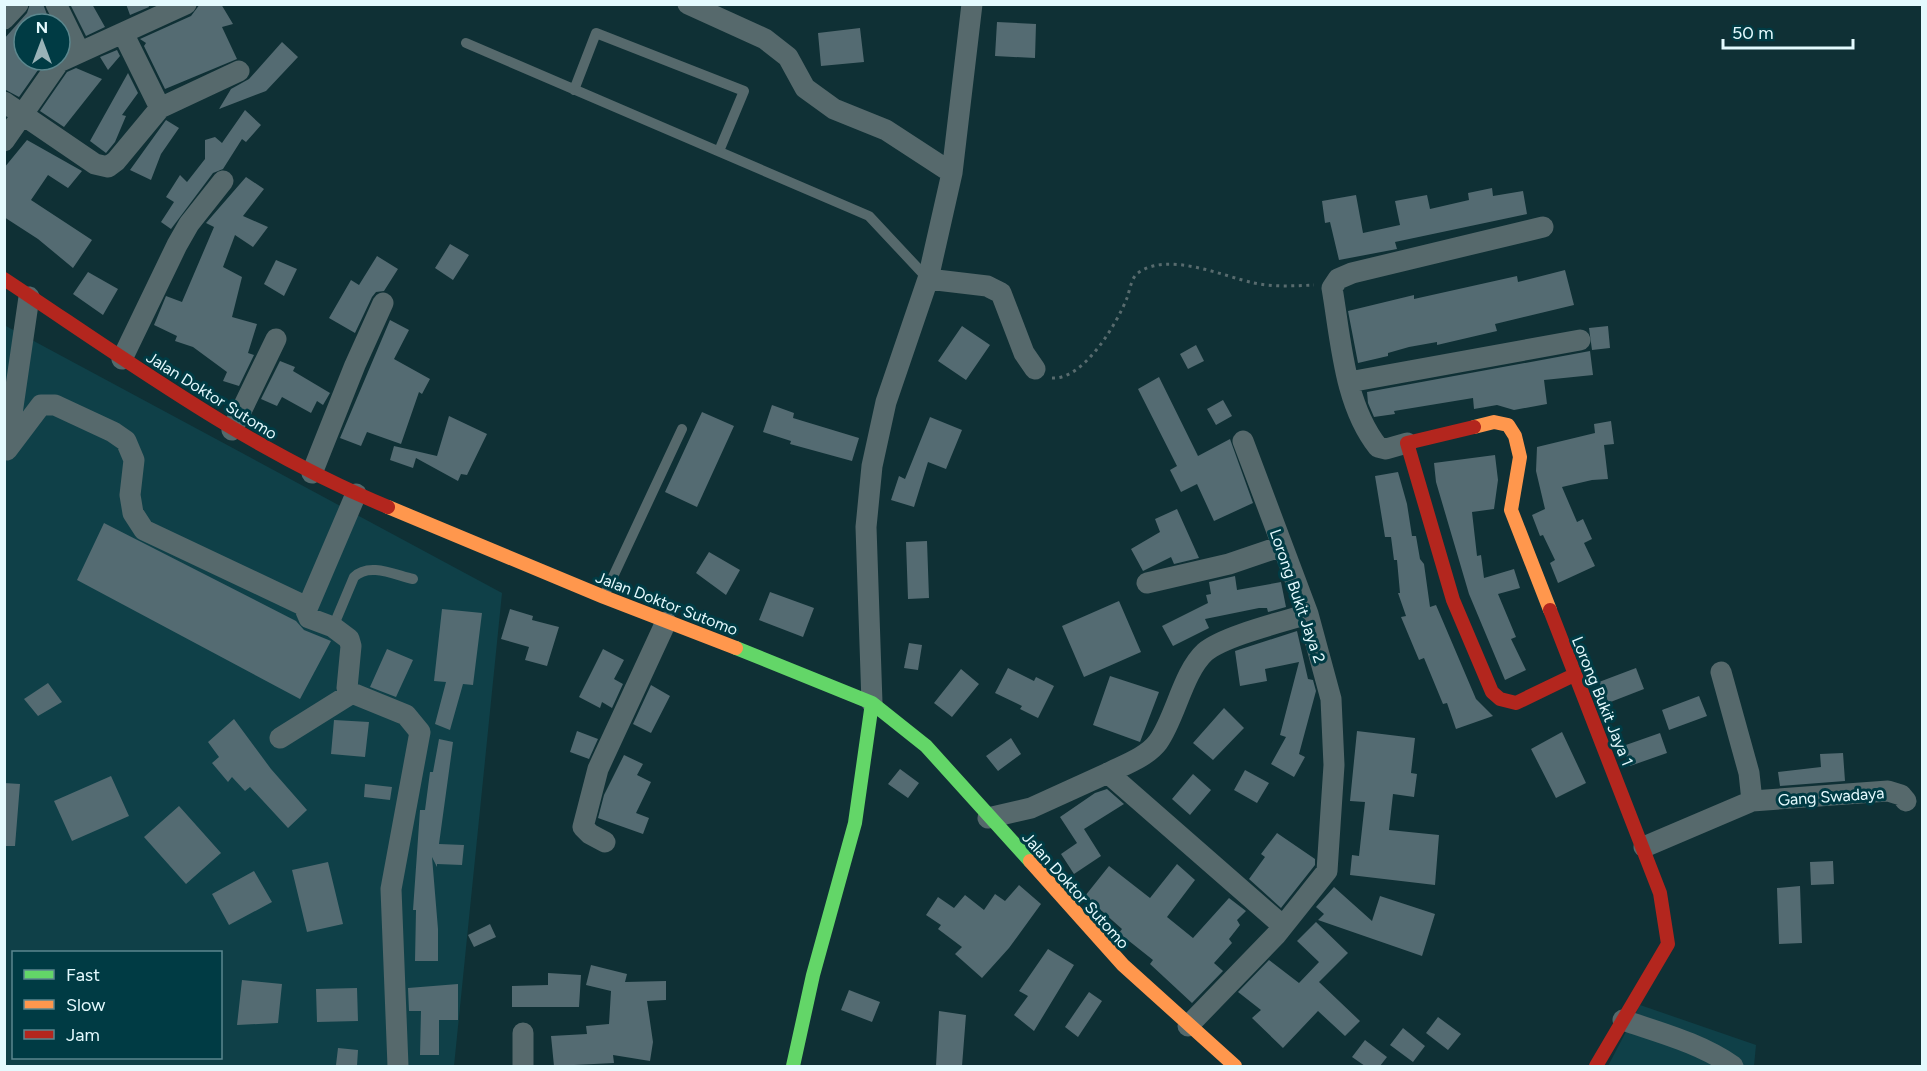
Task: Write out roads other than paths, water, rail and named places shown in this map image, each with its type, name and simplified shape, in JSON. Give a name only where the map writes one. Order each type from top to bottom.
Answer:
[{"type":"street","points":[[4,19],[18,4]]},
{"type":"street","points":[[56,4],[79,51]]},
{"type":"street","points":[[4,141],[59,62],[186,4]]},
{"type":"street","points":[[688,4],[765,39],[788,57],[806,88],[834,109],[886,130],[952,172]]},
{"type":"street","points":[[793,1066],[813,975],[855,823],[872,703],[866,527],[872,466],[886,402],[928,279],[952,172],[972,4]]},
{"type":"street","points":[[123,33],[160,108]]},
{"type":"street","points":[[4,102],[95,164],[108,167],[160,108],[239,71]]},
{"type":"street","points":[[122,359],[177,245],[189,224],[223,181]]},
{"type":"street","points":[[1543,227],[1352,273],[1338,279],[1332,288],[1348,382],[1370,437],[1378,447],[1386,449],[1414,441],[1453,600],[1492,692],[1500,699],[1515,703],[1574,675]]},
{"type":"street","name":"Jalan Doktor Sutomo","points":[[4,279],[232,430],[312,473],[356,494],[604,597],[788,667],[872,703],[926,746],[988,818],[1123,965],[1235,1066]]},
{"type":"street","points":[[928,279],[987,286],[1001,293],[1024,353],[1035,369]]},
{"type":"street","points":[[5,455],[29,297]]},
{"type":"street","points":[[312,473],[355,365],[383,303]]},
{"type":"street","points":[[232,430],[276,339]]},
{"type":"street","points":[[1348,382],[1580,340]]},
{"type":"street","points":[[5,455],[41,405],[55,405],[113,432],[126,441],[134,460],[130,495],[133,513],[144,530],[307,607]]},
{"type":"street","name":"Lorong Bukit Jaya 1","points":[[1414,441],[1494,422],[1508,425],[1517,436],[1521,452],[1520,472],[1511,494],[1511,510],[1660,893],[1668,944],[1596,1066]]},
{"type":"street","name":"Lorong Bukit Jaya 2","points":[[1188,1026],[1283,926],[1327,871],[1334,765],[1331,699],[1308,614],[1243,441]]},
{"type":"street","points":[[356,494],[307,607],[306,615],[333,627],[350,639],[347,688],[352,693],[406,715],[420,732],[391,889],[398,1066]]},
{"type":"street","points":[[1147,584],[1229,564],[1282,546]]},
{"type":"street","points":[[988,818],[1031,808],[1142,756],[1157,743],[1177,700],[1205,652],[1247,632],[1308,614]]},
{"type":"street","points":[[605,842],[590,834],[583,827],[597,769],[666,622]]},
{"type":"street","points":[[1721,672],[1749,773],[1752,801]]},
{"type":"street","points":[[279,738],[352,693]]},
{"type":"street","points":[[1108,773],[1283,926]]},
{"type":"street","name":"Gang Swadaya","points":[[1644,847],[1752,801],[1888,791],[1901,795],[1906,801]]},
{"type":"street","points":[[1623,1020],[1682,1039],[1716,1054],[1733,1066]]},
{"type":"street","points":[[523,1033],[523,1066]]},
{"type":"lane","points":[[574,90],[596,33],[744,91],[719,152]]},
{"type":"lane","points":[[466,43],[869,216],[928,279]]},
{"type":"lane","points":[[604,597],[682,429]]},
{"type":"lane","points":[[333,627],[354,576],[361,570],[368,569],[413,579]]}]
